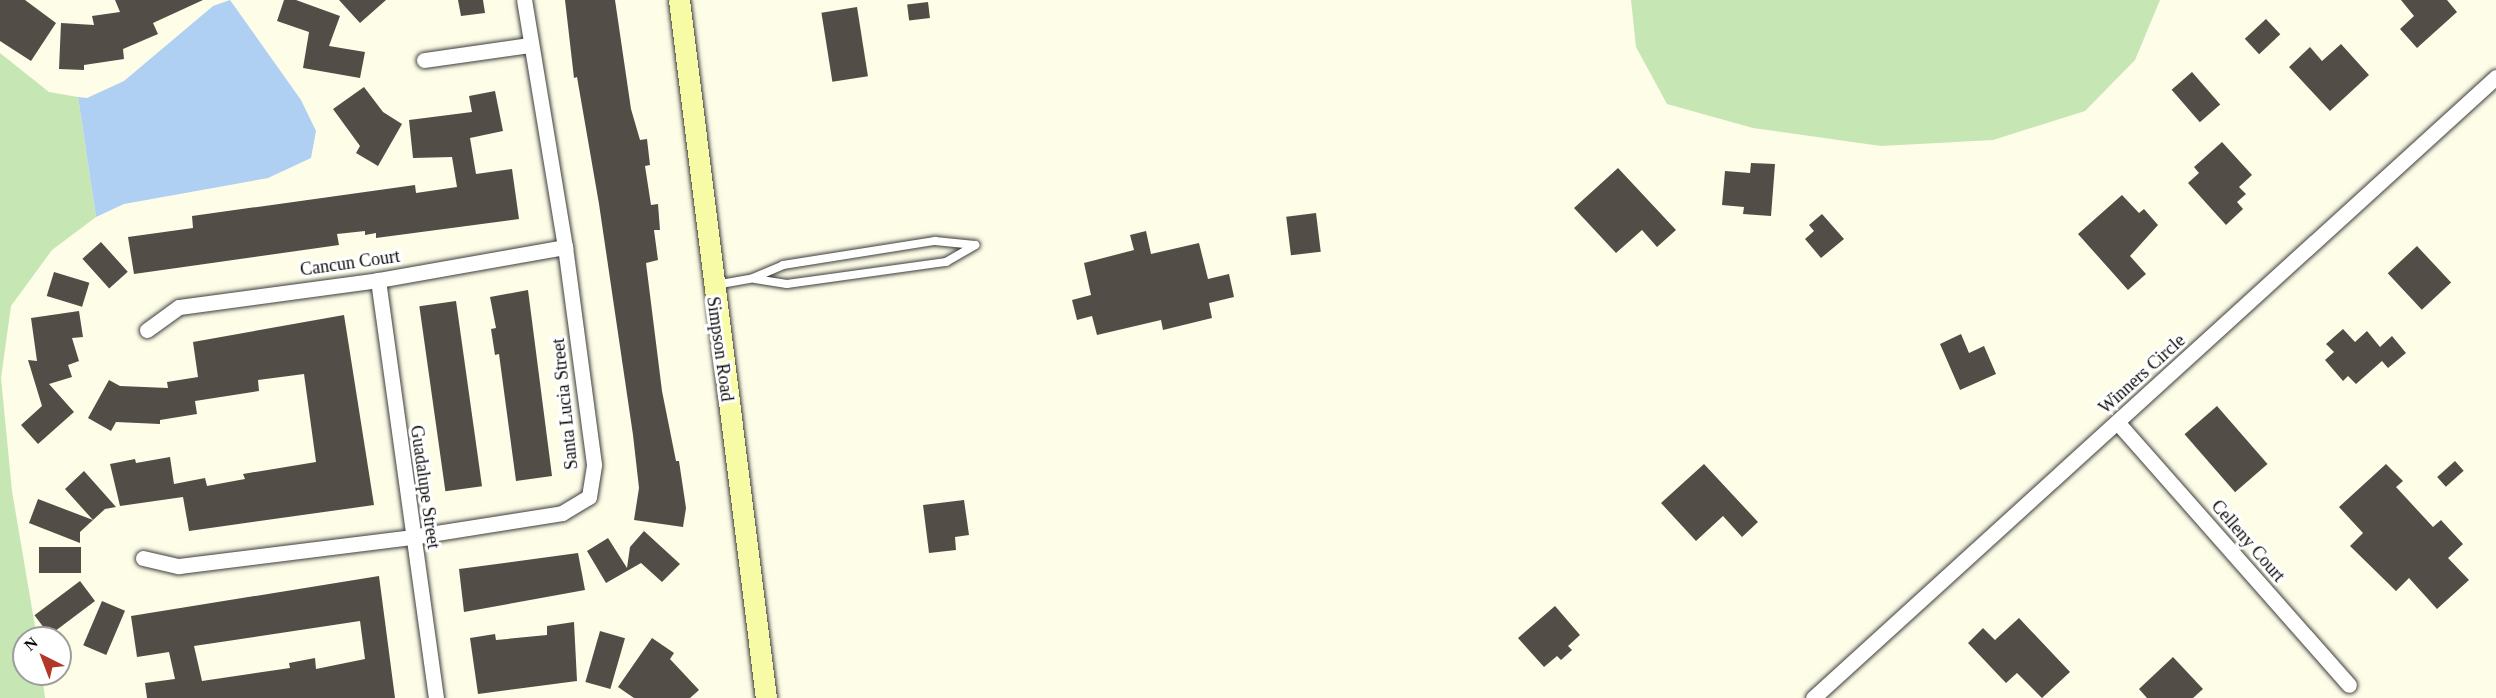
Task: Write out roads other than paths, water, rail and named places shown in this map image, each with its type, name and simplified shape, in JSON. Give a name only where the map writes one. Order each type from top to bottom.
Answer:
[{"type":"main road","name":"Simpson Road","points":[[679,0],[712,285],[766,698]]},
{"type":"street","name":"Santa Lucia Street","points":[[143,558],[179,566],[411,537],[562,513],[589,497],[594,464],[565,247],[529,45],[524,0]]},
{"type":"street","points":[[424,60],[529,45]]},
{"type":"street","name":"Winners Circle","points":[[1813,698],[2118,423],[2496,76]]},
{"type":"street","name":"Cancun Court","points":[[147,330],[179,307],[378,280],[565,247]]},
{"type":"street","name":"Guadalupe Street","points":[[378,280],[411,537],[436,698]]},
{"type":"street","name":"Celleny Court","points":[[2118,423],[2349,685]]},
{"type":"lane","points":[[712,285],[753,278],[783,265],[935,241],[975,246],[946,262],[787,284],[753,278]]},
{"type":"water","points":[[230,0],[301,100],[316,131],[311,158],[268,178],[124,204],[96,217],[78,97],[87,98],[124,81],[213,6]]}]
